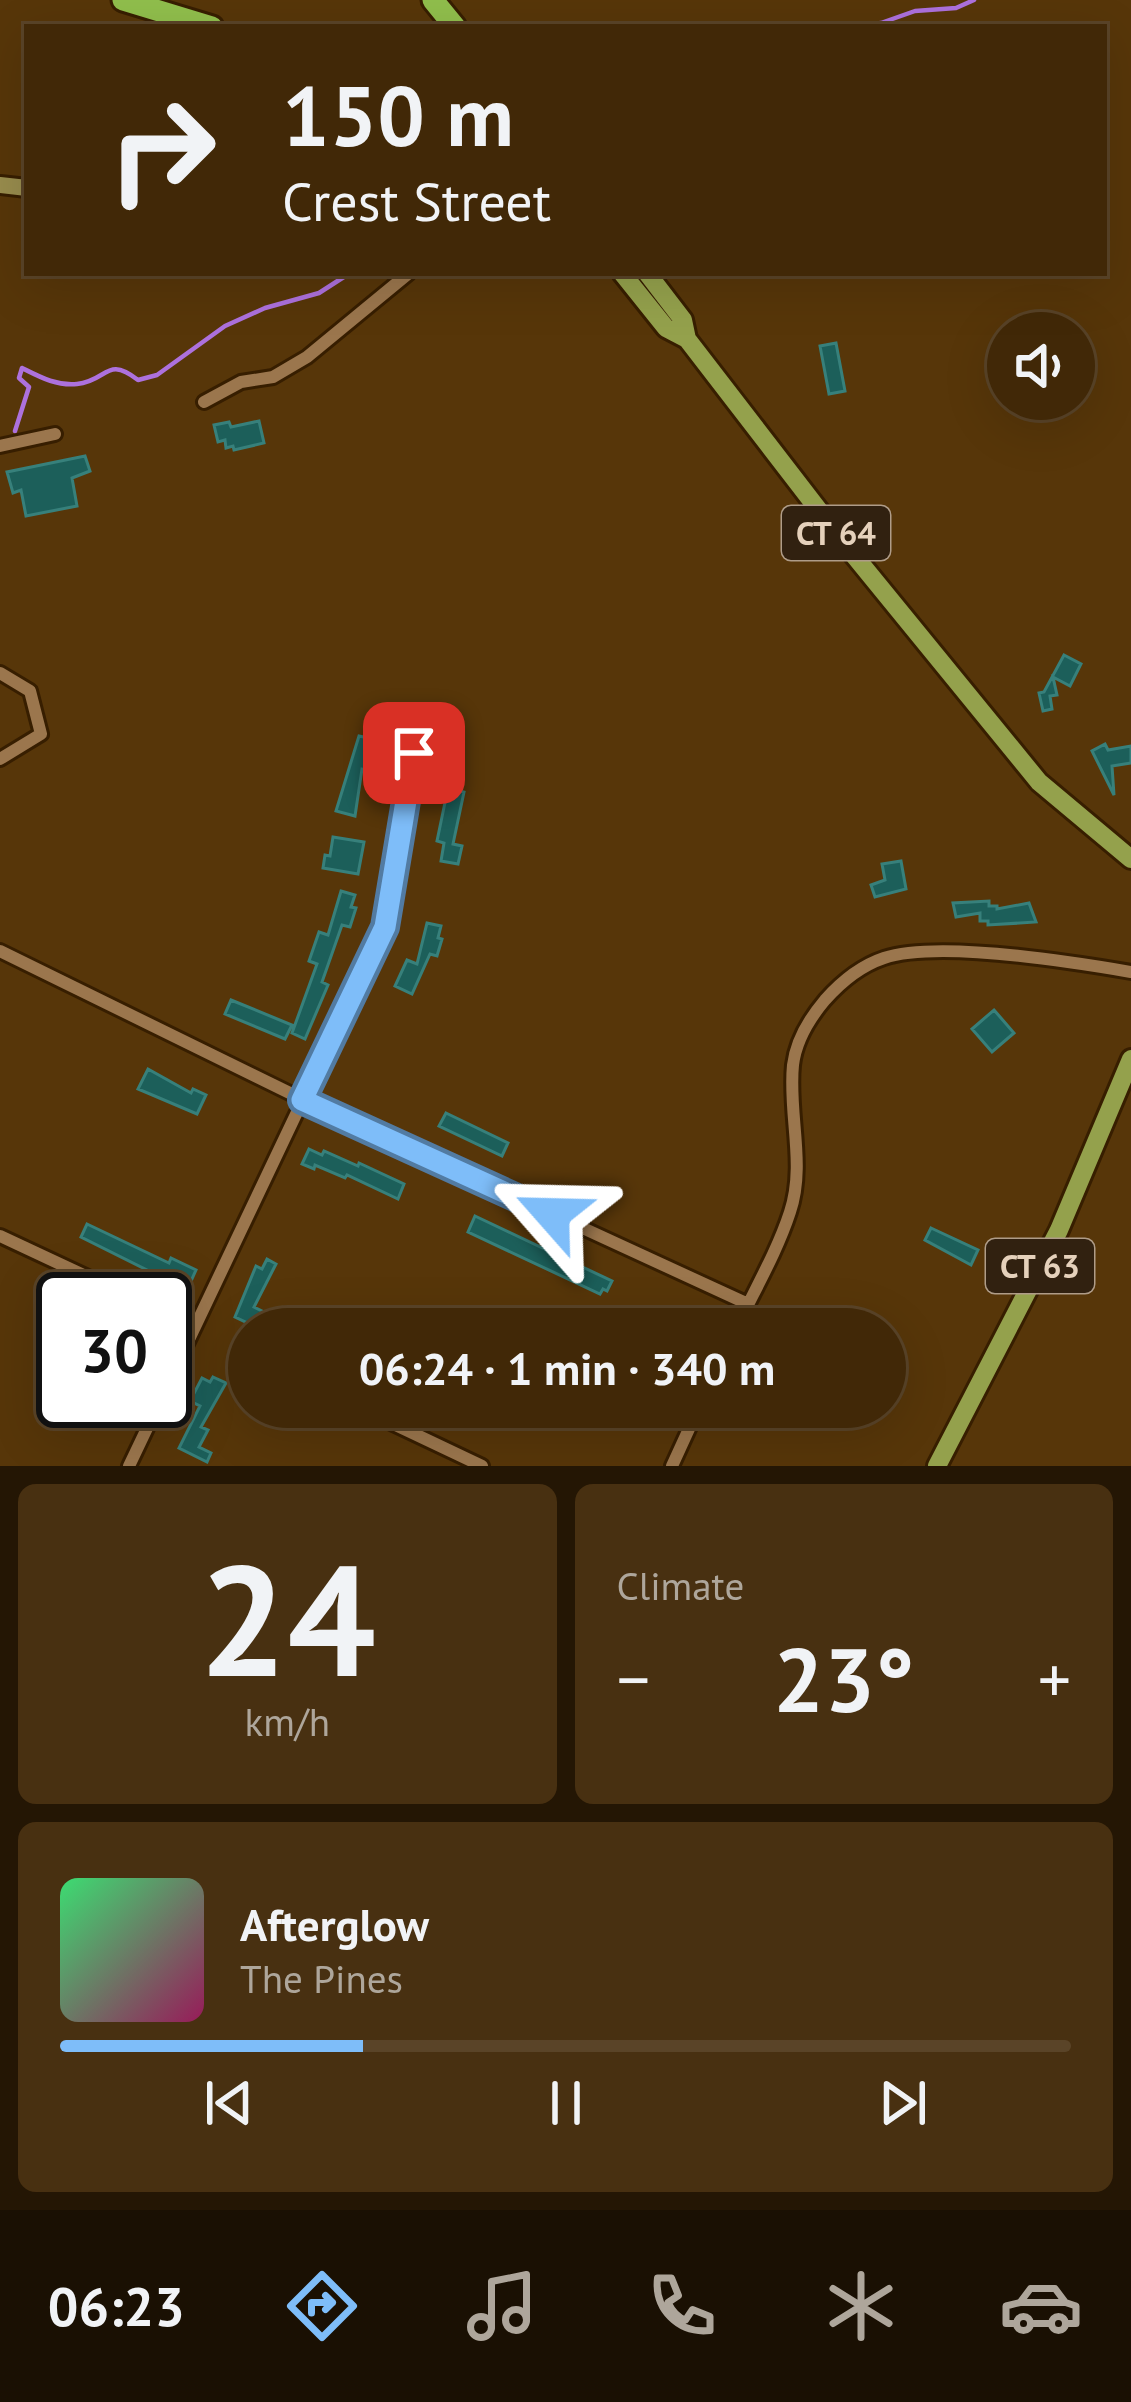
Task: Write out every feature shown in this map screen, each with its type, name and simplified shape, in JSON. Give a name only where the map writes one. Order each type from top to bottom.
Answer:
[{"type":"highway","points":[[122,0],[202,24]]},
{"type":"highway","points":[[433,0],[452,24]]},
{"type":"main road","name":"CT 64","points":[[624,276],[667,328],[687,339],[820,514],[1039,782],[1131,859]]},
{"type":"main road","name":"CT 64","points":[[649,276],[683,320],[687,339]]},
{"type":"main road","name":"CT 63","points":[[937,1466],[1059,1230],[1131,1059]]},
{"type":"street","points":[[204,402],[241,382],[272,377],[293,366],[405,276]]},
{"type":"street","points":[[0,446],[55,434]]},
{"type":"street","points":[[0,673],[30,692],[41,734],[0,759]]},
{"type":"street","points":[[192,1333],[385,927],[414,753]]},
{"type":"street","points":[[0,951],[302,1100],[748,1304]]},
{"type":"street","points":[[746,1308],[791,1210],[797,1168],[792,1091],[798,1043],[821,1005],[851,975],[905,953],[1062,960],[1131,973]]},
{"type":"street","points":[[0,1236],[77,1272]]},
{"type":"street","points":[[129,1466],[147,1428]]},
{"type":"street","points":[[402,1428],[482,1466]]},
{"type":"street","points":[[672,1466],[689,1428]]},
{"type":"building","points":[[836,343],[845,391],[829,394],[820,346]]},
{"type":"building","points":[[259,421],[264,443],[234,450],[233,446],[226,448],[225,440],[218,442],[214,425]]},
{"type":"building","points":[[85,456],[90,471],[72,478],[77,506],[26,516],[21,490],[13,493],[7,472]]},
{"type":"building","points":[[1064,655],[1081,664],[1070,686],[1053,677],[1057,695],[1050,696],[1052,709],[1043,711],[1039,693],[1044,692]]},
{"type":"building","points":[[359,736],[373,739],[370,752],[375,753],[370,771],[362,769],[355,816],[336,811]]},
{"type":"building","points":[[1105,744],[1108,750],[1131,746],[1131,763],[1112,766],[1114,795],[1092,751]]},
{"type":"building","points":[[448,788],[464,792],[453,844],[462,846],[458,864],[441,861],[444,843],[437,841]]},
{"type":"building","points":[[333,837],[364,842],[358,874],[323,868]]},
{"type":"building","points":[[901,861],[906,889],[875,897],[871,885],[885,880],[882,864]]},
{"type":"building","points":[[341,891],[355,895],[351,907],[356,908],[350,927],[342,925],[322,982],[328,985],[305,1039],[292,1033],[317,964],[309,961],[319,932],[328,935]]},
{"type":"building","points":[[989,901],[997,909],[1029,903],[1036,922],[988,925],[980,921],[980,913],[956,917],[953,903]]},
{"type":"building","points":[[427,923],[441,926],[438,938],[442,939],[437,956],[430,954],[412,994],[395,986],[407,960],[417,964]]},
{"type":"building","points":[[231,1000],[292,1025],[285,1039],[225,1014]]},
{"type":"building","points":[[994,1010],[1014,1033],[992,1052],[972,1029]]},
{"type":"building","points":[[148,1069],[191,1093],[193,1089],[206,1095],[197,1114],[138,1089]]},
{"type":"building","points":[[446,1113],[508,1143],[502,1156],[439,1126]]},
{"type":"building","points":[[309,1149],[359,1163],[404,1184],[398,1199],[347,1175],[302,1164]]},
{"type":"building","points":[[475,1216],[612,1281],[607,1291],[600,1294],[468,1232]]},
{"type":"building","points":[[87,1224],[169,1263],[171,1258],[196,1270],[192,1279],[192,1272],[151,1272],[81,1237]]},
{"type":"building","points":[[931,1228],[978,1250],[971,1265],[925,1240]]},
{"type":"building","points":[[267,1259],[276,1264],[256,1308],[239,1308],[256,1266],[262,1269]]},
{"type":"building","points":[[213,1377],[226,1383],[201,1427],[208,1430],[199,1447],[211,1453],[207,1462],[179,1448],[200,1406],[192,1397],[202,1378],[210,1382]]},
{"type":"waterway","points":[[873,24],[915,11],[956,8],[974,0]]},
{"type":"waterway","points":[[15,431],[29,387],[19,378],[22,368],[69,384],[87,382],[113,369],[138,380],[157,375],[225,326],[265,308],[319,293],[345,276]]},
{"type":"route","points":[[414,753],[385,927],[302,1100],[552,1214]]}]
